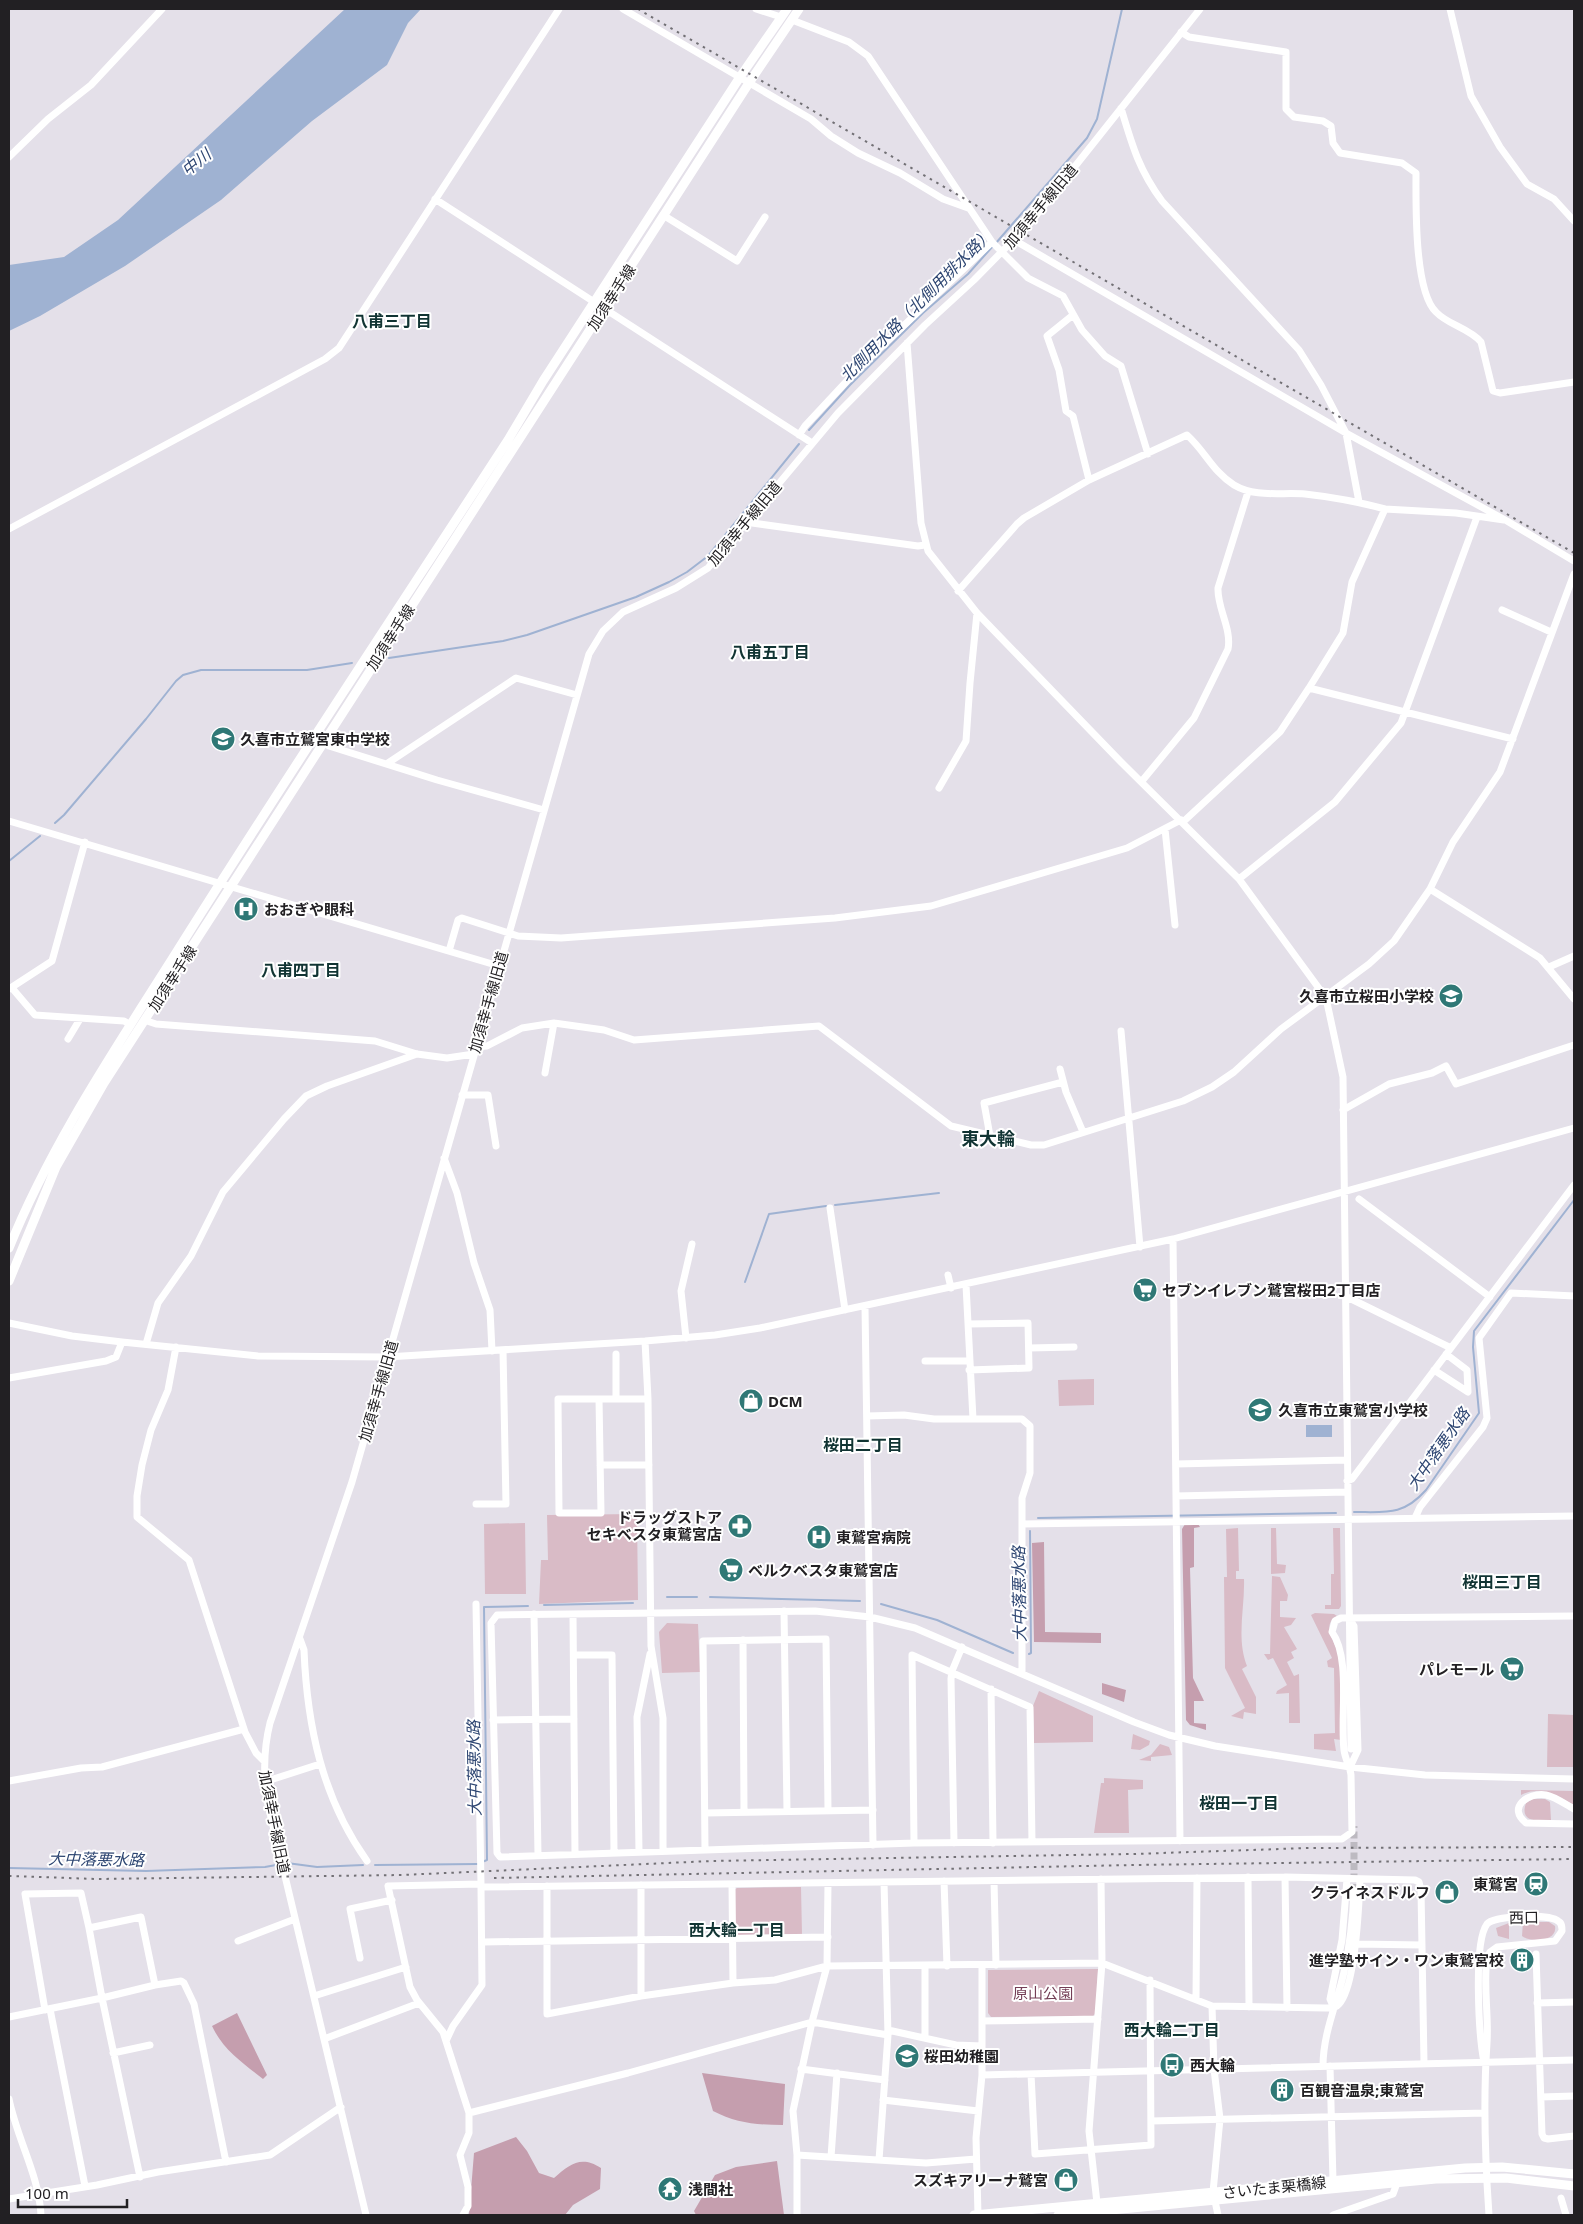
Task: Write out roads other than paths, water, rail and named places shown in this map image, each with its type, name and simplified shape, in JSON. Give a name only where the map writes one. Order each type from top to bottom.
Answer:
[{"type":"main road","name":"加須幸手線","points":[[9,1248],[66,1131],[131,1025],[740,77],[787,9]]},
{"type":"main road","name":"加須幸手線","points":[[9,1281],[32,1220],[73,1135],[144,1020],[749,83],[799,9]]},
{"type":"main road","name":"さいたま栗橋線","points":[[1058,2215],[1091,2214],[1333,2181],[1486,2167],[1543,2170],[1574,2174]]},
{"type":"main road","name":"さいたま栗橋線","points":[[974,2215],[1097,2203],[1436,2179],[1486,2178],[1574,2186]]},
{"type":"street","points":[[9,157],[48,119],[91,84],[162,9]]},
{"type":"street","points":[[9,528],[333,353],[347,337],[559,9]]},
{"type":"street","points":[[622,9],[811,119],[831,136],[858,153],[900,173],[943,199],[968,208]]},
{"type":"street","points":[[756,9],[781,17]]},
{"type":"street","name":"加須幸手線旧道","points":[[366,2215],[283,1868],[264,1782],[263,1760],[270,1723],[352,1482],[508,932],[593,646],[609,624],[622,612],[688,582],[708,568],[838,413],[907,343],[1014,240],[1200,9]]},
{"type":"street","points":[[1450,9],[1472,96],[1500,146],[1528,184],[1554,198],[1574,221]]},
{"type":"street","points":[[792,20],[849,42],[868,56],[992,242],[1028,278],[1063,296],[1082,330],[1105,356],[1121,366],[1148,454]]},
{"type":"street","points":[[1181,32],[1189,37],[1286,52],[1286,109],[1294,117],[1323,121],[1331,126],[1333,143],[1340,152],[1402,163],[1416,173],[1417,240],[1429,305],[1445,320],[1481,342],[1493,391],[1500,393],[1574,382]]},
{"type":"street","points":[[1121,108],[1135,157],[1148,183],[1162,201],[1299,350],[1321,385],[1346,433],[1359,502]]},
{"type":"street","points":[[435,199],[812,443]]},
{"type":"street","points":[[664,215],[737,261],[765,217]]},
{"type":"street","points":[[1014,240],[1346,433],[1507,520],[1574,561]]},
{"type":"street","points":[[800,435],[804,426],[860,367],[992,242]]},
{"type":"street","points":[[1072,315],[1047,336],[1059,370],[1066,411],[1073,416],[1089,480]]},
{"type":"street","points":[[907,343],[921,522],[926,545],[932,556],[977,613],[1239,879],[1326,998],[1343,1077],[1351,1749]]},
{"type":"street","points":[[958,591],[1017,524],[1089,480],[1187,435],[1197,444],[1216,472],[1248,492],[1305,494],[1359,502],[1385,510],[1456,513],[1507,520]]},
{"type":"street","points":[[1142,781],[1194,718],[1228,649],[1229,638],[1217,599],[1218,588],[1248,492]]},
{"type":"street","points":[[449,951],[458,920],[462,918],[518,936],[561,938],[835,918],[919,908],[954,900],[1127,848],[1182,821],[1280,732],[1343,632],[1352,582],[1385,510]]},
{"type":"street","points":[[1239,879],[1335,802],[1401,723],[1477,517]]},
{"type":"street","points":[[745,522],[822,534],[918,546],[926,545]]},
{"type":"street","points":[[144,1020],[156,1024],[374,1041],[417,1054],[447,1058],[487,1046],[522,1028],[554,1023],[604,1030],[634,1040],[819,1026],[945,1123],[990,1136],[1038,1146],[1183,1101],[1212,1087],[1234,1072],[1281,1030],[1326,998],[1394,941],[1430,889],[1453,842],[1500,772],[1574,574]]},
{"type":"street","points":[[1502,610],[1551,632]]},
{"type":"street","points":[[939,788],[966,741],[977,613]]},
{"type":"street","points":[[388,763],[516,678],[577,695]]},
{"type":"street","points":[[1309,688],[1513,739]]},
{"type":"street","points":[[323,742],[329,746],[388,763],[437,780],[544,810]]},
{"type":"street","points":[[9,821],[499,966]]},
{"type":"street","points":[[1165,830],[1175,925]]},
{"type":"street","points":[[85,842],[52,961],[10,988],[35,1015],[124,1021],[131,1025]]},
{"type":"street","points":[[1430,889],[1530,950],[1549,967],[1574,999]]},
{"type":"street","points":[[1549,967],[1574,956]]},
{"type":"street","points":[[68,1040],[80,1019]]},
{"type":"street","points":[[545,1073],[554,1023]]},
{"type":"street","points":[[1121,1031],[1140,1247]]},
{"type":"street","points":[[1342,1110],[1389,1084],[1432,1073],[1446,1066],[1456,1084],[1574,1045]]},
{"type":"street","points":[[146,1344],[158,1303],[191,1256],[223,1192],[284,1119],[306,1096],[327,1086],[417,1054]]},
{"type":"street","points":[[1060,1069],[1063,1082],[1083,1132]]},
{"type":"street","points":[[990,1136],[984,1103],[1063,1082]]},
{"type":"street","points":[[462,1095],[488,1095],[496,1146]]},
{"type":"street","points":[[9,1323],[72,1336],[258,1356],[387,1357],[686,1338],[753,1330],[1173,1239],[1574,1128]]},
{"type":"street","points":[[444,1158],[456,1193],[474,1263],[490,1310],[492,1351]]},
{"type":"street","points":[[1347,1481],[1352,1479],[1574,1185]]},
{"type":"street","points":[[1359,1199],[1490,1297]]},
{"type":"street","points":[[830,1208],[845,1310]]},
{"type":"street","points":[[1173,1239],[1180,1841]]},
{"type":"street","points":[[686,1338],[681,1291],[692,1244]]},
{"type":"street","points":[[948,1275],[951,1288]]},
{"type":"street","points":[[966,1285],[973,1419]]},
{"type":"street","points":[[1415,1518],[1420,1508],[1483,1427],[1487,1418],[1478,1350],[1480,1333],[1510,1293],[1574,1296]]},
{"type":"street","points":[[1345,1296],[1449,1351],[1467,1370],[1468,1392],[1434,1370]]},
{"type":"street","points":[[865,1307],[873,1845]]},
{"type":"street","points":[[968,1324],[1028,1323],[1029,1368],[970,1370]]},
{"type":"street","points":[[645,1341],[648,1399],[651,1646],[662,1718],[663,1851]]},
{"type":"street","points":[[9,1378],[106,1361],[116,1357],[122,1342]]},
{"type":"street","points":[[176,1347],[168,1390],[151,1430],[142,1465],[137,1496],[137,1517],[189,1560],[244,1729],[256,1753],[263,1760]]},
{"type":"street","points":[[1029,1348],[1074,1347]]},
{"type":"street","points":[[476,1504],[506,1504],[503,1350]]},
{"type":"street","points":[[616,1354],[616,1398]]},
{"type":"street","points":[[925,1361],[969,1361]]},
{"type":"street","points":[[599,1399],[601,1513],[559,1513],[558,1399],[616,1398],[648,1399]]},
{"type":"street","points":[[867,1416],[1022,1419],[1030,1426],[1030,1473],[1022,1498],[1022,1672]]},
{"type":"street","points":[[1176,1464],[1347,1460]]},
{"type":"street","points":[[600,1465],[649,1465]]},
{"type":"street","points":[[1176,1496],[1347,1492]]},
{"type":"street","points":[[1022,1524],[1574,1516]]},
{"type":"street","points":[[446,2042],[453,2026],[482,1985],[483,1942],[476,1604]]},
{"type":"street","points":[[784,1611],[787,1811]]},
{"type":"street","points":[[1574,1616],[1349,1618],[1335,1621],[1331,1629],[1341,1650],[1344,1750],[1350,1767],[1352,1832],[1346,1838],[954,1843],[705,1849],[500,1857],[496,1854],[491,1623],[497,1615],[534,1614],[824,1611],[870,1616],[915,1628],[1022,1672],[1134,1722],[1179,1738],[1215,1746],[1350,1767],[1425,1775],[1574,1779]]},
{"type":"street","points":[[534,1614],[538,1855]]},
{"type":"street","points":[[573,1614],[575,1854]]},
{"type":"street","points":[[1349,1618],[1354,1626],[1358,1750],[1350,1767]]},
{"type":"street","points":[[300,1639],[304,1650],[310,1719],[320,1764],[336,1809],[353,1842],[367,1861]]},
{"type":"street","points":[[705,1849],[703,1641],[826,1639],[828,1810]]},
{"type":"street","points":[[743,1640],[744,1812]]},
{"type":"street","points":[[639,1852],[637,1717],[651,1646]]},
{"type":"street","points":[[954,1843],[952,1671],[962,1647]]},
{"type":"street","points":[[574,1655],[612,1655],[614,1852]]},
{"type":"street","points":[[914,1844],[912,1656],[952,1671],[1030,1707],[1032,1842]]},
{"type":"street","points":[[991,1689],[993,1843]]},
{"type":"street","points":[[493,1720],[574,1720]]},
{"type":"street","points":[[9,1781],[102,1766],[244,1729]]},
{"type":"street","points":[[264,1782],[320,1764]]},
{"type":"street","points":[[1574,1810],[1544,1795],[1529,1795],[1523,1800],[1519,1809],[1520,1816],[1526,1823],[1574,1824]]},
{"type":"street","points":[[705,1813],[873,1810]]},
{"type":"street","points":[[1248,1877],[1249,2007]]},
{"type":"street","points":[[463,2215],[468,2206],[468,2187],[460,2155],[469,2133],[469,2113],[443,2032],[419,2003],[410,1987],[388,1886],[547,1886],[1248,1877],[1415,1880],[1419,1882],[1424,2063]]},
{"type":"street","points":[[1285,1877],[1286,2008]]},
{"type":"street","points":[[1196,1999],[1197,1878]]},
{"type":"street","points":[[1097,2203],[1088,2131],[1102,1963],[1101,1879]]},
{"type":"street","points":[[1334,2008],[1330,1999],[1342,1940],[1347,1879]]},
{"type":"street","points":[[547,1886],[547,2014],[641,1996],[733,1983],[775,1980],[827,1966],[1102,1963],[1150,1980],[1212,2006],[1334,2008],[1343,1998],[1356,1944],[1360,1879]]},
{"type":"street","points":[[994,1880],[996,1965]]},
{"type":"street","points":[[944,1881],[947,1966]]},
{"type":"street","points":[[879,2160],[888,2032],[884,1882]]},
{"type":"street","points":[[796,2215],[798,2155],[793,2111],[801,2068],[827,1966],[828,1883]]},
{"type":"street","points":[[732,1884],[733,1983]]},
{"type":"street","points":[[641,1885],[641,1996]]},
{"type":"street","points":[[1333,2181],[1331,2117],[1324,2039],[1349,1948],[1354,1891]]},
{"type":"street","points":[[85,2186],[47,2009],[25,1894],[81,1894],[140,2177]]},
{"type":"street","points":[[360,1958],[350,1909],[392,1900]]},
{"type":"street","points":[[89,1928],[141,1917],[155,1984]]},
{"type":"street","name":"西口","points":[[1503,1917],[1547,1917],[1557,1920],[1560,1922],[1562,1931],[1555,1941],[1497,1947],[1488,1955],[1486,1964],[1487,2042],[1484,2062],[1480,2042],[1480,1956],[1487,1924],[1492,1920],[1503,1917]]},
{"type":"street","points":[[238,1941],[295,1919]]},
{"type":"street","points":[[483,1942],[828,1937]]},
{"type":"street","points":[[1356,1944],[1422,1944]]},
{"type":"street","points":[[1536,1954],[1542,2134],[1544,2138],[1574,2136]]},
{"type":"street","points":[[978,2215],[976,2159],[982,2075],[982,1965]]},
{"type":"street","points":[[925,1966],[925,2038]]},
{"type":"street","points":[[314,1996],[406,1967]]},
{"type":"street","points":[[1031,2074],[1035,2154],[1151,2145],[1150,1980]]},
{"type":"street","points":[[9,2017],[102,1998],[155,1984],[181,1981],[184,1983],[194,2004],[226,2162]]},
{"type":"street","points":[[1537,2003],[1574,2002]]},
{"type":"street","points":[[324,2039],[419,2003]]},
{"type":"street","points":[[1212,2006],[1214,2069],[1220,2119],[1213,2196],[1218,2215]]},
{"type":"street","points":[[982,2020],[1098,2019]]},
{"type":"street","points":[[469,2113],[628,2073],[812,2022],[888,2032],[956,2045],[982,2046]]},
{"type":"street","points":[[113,2053],[150,2045]]},
{"type":"street","points":[[982,2075],[1574,2060]]},
{"type":"street","points":[[1484,2062],[1486,2178],[1489,2215]]},
{"type":"street","points":[[801,2068],[885,2080]]},
{"type":"street","points":[[831,2157],[837,2074]]},
{"type":"street","points":[[1540,2097],[1574,2096]]},
{"type":"street","points":[[9,2099],[19,2140],[39,2193],[41,2215]]},
{"type":"street","points":[[883,2100],[978,2111]]},
{"type":"street","points":[[9,2199],[270,2155],[341,2107]]},
{"type":"street","points":[[1151,2121],[1485,2113]]},
{"type":"street","points":[[798,2155],[926,2163],[976,2159]]},
{"type":"street","points":[[1333,2215],[1345,2213],[1393,2194],[1396,2183]]},
{"type":"street","points":[[1561,2198],[1566,2215]]},
{"type":"water","name":"中川","points":[[345,9],[421,9],[408,23],[387,65],[312,121],[221,200],[125,266],[40,316],[9,331],[9,265],[64,257],[118,220]]},
{"type":"water","points":[[1306,1425],[1332,1425],[1332,1437],[1306,1437]]},
{"type":"waterway","name":"北側用水路（北側用排水路）","points":[[996,243],[1087,138],[1097,119],[1122,9]]},
{"type":"waterway","name":"北側用水路（北側用排水路）","points":[[809,430],[850,385],[923,313],[968,274],[993,246]]},
{"type":"waterway","name":"北側用水路（北側用排水路）","points":[[389,658],[503,641],[527,635],[636,597],[669,582],[687,572],[708,556],[799,444]]},
{"type":"waterway","name":"北側用水路（北側用排水路）","points":[[55,823],[64,815],[183,675],[201,670],[307,670],[352,663]]},
{"type":"waterway","name":"北側用水路（北側用排水路）","points":[[9,861],[40,836]]},
{"type":"waterway","points":[[835,1205],[939,1193]]},
{"type":"waterway","name":"大中落悪水路","points":[[1354,1512],[1393,1511],[1410,1504],[1426,1490],[1479,1413],[1473,1347],[1474,1331],[1574,1200]]},
{"type":"waterway","points":[[745,1282],[769,1214],[826,1206]]},
{"type":"waterway","name":"大中落悪水路","points":[[1038,1518],[1336,1513]]},
{"type":"waterway","name":"大中落悪水路","points":[[1029,1654],[1031,1653],[1030,1531]]},
{"type":"waterway","name":"大中落悪水路","points":[[667,1597],[697,1597]]},
{"type":"waterway","name":"大中落悪水路","points":[[710,1597],[860,1601]]},
{"type":"waterway","name":"大中落悪水路","points":[[544,1605],[633,1603]]},
{"type":"waterway","name":"大中落悪水路","points":[[881,1604],[937,1620],[1013,1653]]},
{"type":"waterway","name":"大中落悪水路","points":[[482,1862],[487,1860],[484,1607],[528,1606]]},
{"type":"waterway","name":"大中落悪水路","points":[[9,1868],[146,1871],[265,1867],[287,1863],[317,1867],[363,1865]]},
{"type":"waterway","name":"大中落悪水路","points":[[375,1865],[478,1864]]},
{"type":"tunnel","points":[[1354,1826],[1354,1891]]},
{"type":"railway","points":[[638,9],[1574,553]]},
{"type":"railway","points":[[9,1876],[97,1879],[402,1875],[712,1861],[1133,1854],[1309,1848],[1574,1847]]},
{"type":"railway","points":[[494,1878],[1133,1865],[1574,1859]]},
{"type":"place","name":"久喜市立鷲宮東中学校","points":[[223,739]]},
{"type":"place","name":"おおぎや眼科","points":[[246,909]]},
{"type":"place","name":"久喜市立桜田小学校","points":[[1451,996]]},
{"type":"place","name":"セブンイレブン鷲宮桜田2丁目店","points":[[1145,1290]]},
{"type":"place","name":"DCM","points":[[751,1401]]},
{"type":"place","name":"久喜市立東鷲宮小学校","points":[[1260,1410]]},
{"type":"place","name":"ドラッグストア セキベスタ東鷲宮店","points":[[740,1526]]},
{"type":"place","name":"東鷲宮病院","points":[[819,1537]]},
{"type":"place","name":"ベルクベスタ東鷲宮店","points":[[731,1570]]},
{"type":"place","name":"パレモール","points":[[1512,1669]]},
{"type":"place","name":"東鷲宮","points":[[1536,1884]]},
{"type":"place","name":"クライネスドルフ","points":[[1447,1892]]},
{"type":"place","name":"進学塾サイン・ワン東鷲宮校","points":[[1522,1960]]},
{"type":"place","name":"桜田幼稚園","points":[[907,2056]]},
{"type":"place","name":"西大輪","points":[[1172,2065]]},
{"type":"place","name":"百観音温泉;東鷲宮","points":[[1282,2090]]},
{"type":"place","name":"スズキアリーナ鷲宮","points":[[1066,2180]]},
{"type":"place","name":"浅間社","points":[[670,2189]]},
{"type":"district","name":"八甫三丁目","points":[[392,321]]},
{"type":"district","name":"八甫五丁目","points":[[770,652]]},
{"type":"district","name":"八甫四丁目","points":[[301,970]]},
{"type":"district","name":"東大輪","points":[[988,1138]]},
{"type":"district","name":"桜田二丁目","points":[[863,1445]]},
{"type":"district","name":"桜田三丁目","points":[[1502,1582]]},
{"type":"district","name":"桜田一丁目","points":[[1239,1803]]},
{"type":"district","name":"西大輪一丁目","points":[[737,1930]]},
{"type":"district","name":"西大輪二丁目","points":[[1172,2030]]},
{"type":"park label","name":"原山公園","points":[[1043,1993]]}]
